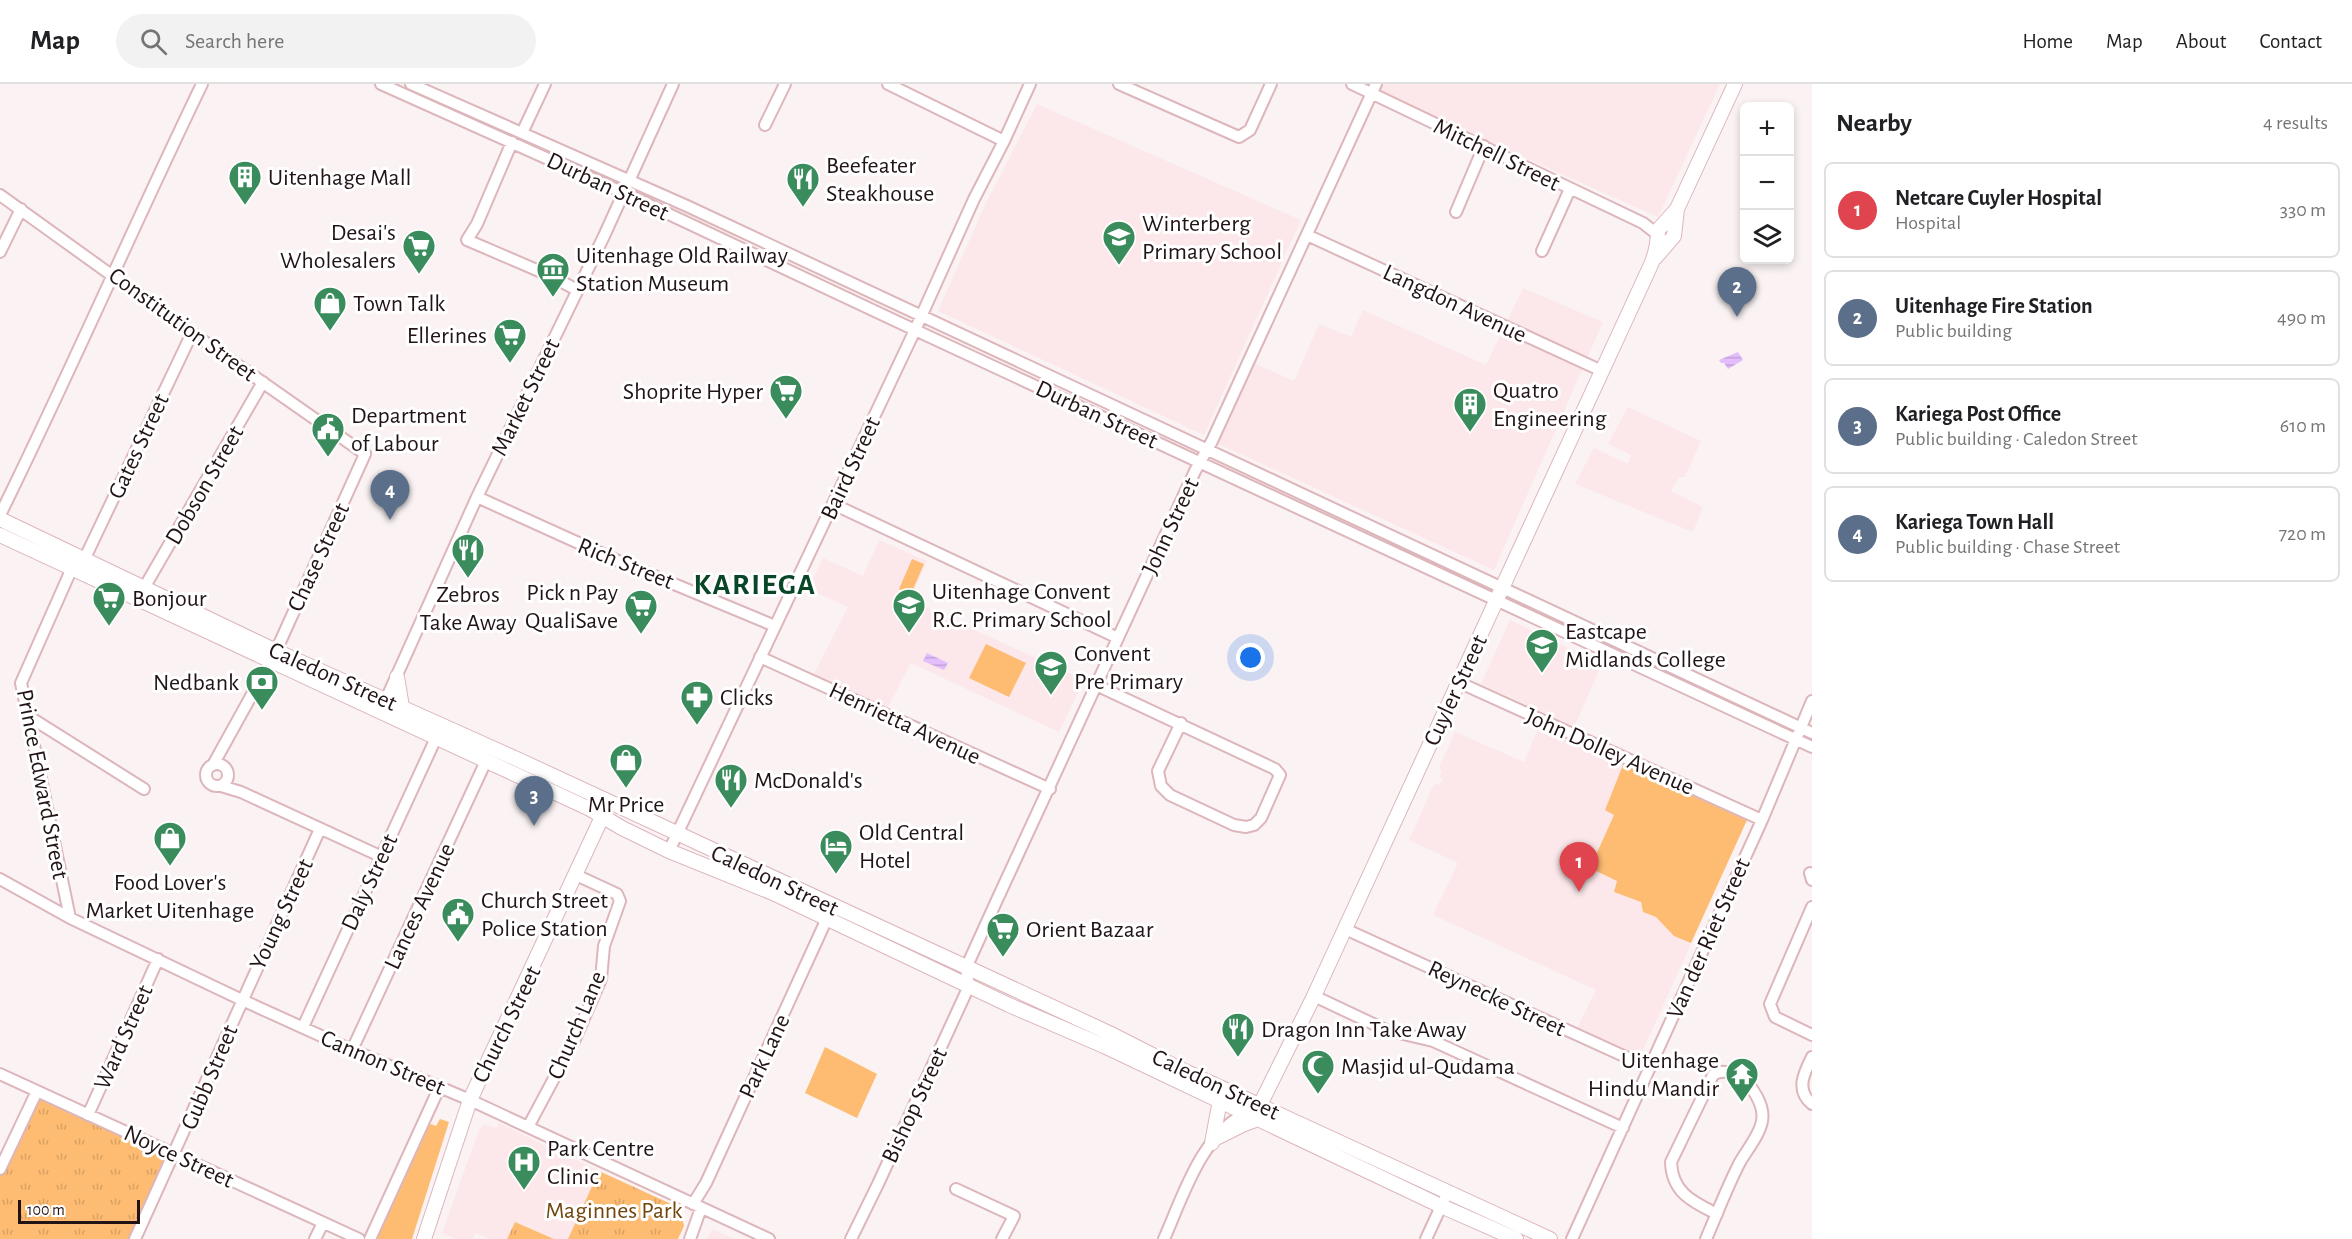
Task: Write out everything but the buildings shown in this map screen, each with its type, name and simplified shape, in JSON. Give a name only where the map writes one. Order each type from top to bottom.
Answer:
[{"type":"main road","name":"Cuyler Street","points":[[1255,1112],[1314,996],[1654,260],[1664,232],[1735,84]]},
{"type":"main road","name":"Caledon Street","points":[[0,517],[144,588],[273,656]]},
{"type":"main road","name":"Caledon Street","points":[[0,534],[383,706],[436,738],[590,809],[669,851],[773,893],[830,913],[966,969],[1441,1206],[1501,1230],[1550,1239]]},
{"type":"main road","points":[[397,677],[402,707]]},
{"type":"main road","name":"Caledon Street","points":[[383,706],[402,707],[676,834],[969,986],[1220,1100],[1255,1112],[1447,1192],[1516,1239]]},
{"type":"main road","points":[[595,796],[601,806],[602,817],[622,809]]},
{"type":"main road","name":"Church Street","points":[[424,1239],[470,1100],[602,817]]},
{"type":"main road","points":[[1213,1141],[1220,1100]]},
{"type":"main road","points":[[1213,1141],[1242,1125],[1255,1112]]},
{"type":"street","points":[[0,517],[202,84]]},
{"type":"street","name":"Durban Street","points":[[381,84],[624,193],[1200,462],[1812,733]]},
{"type":"street","name":"Durban Street","points":[[411,84],[630,180],[1208,449],[1812,747]]},
{"type":"street","points":[[522,133],[545,84]]},
{"type":"street","name":"Market Street","points":[[383,706],[477,497],[624,193],[673,84]]},
{"type":"street","points":[[765,125],[784,84]]},
{"type":"street","points":[[888,84],[1004,141]]},
{"type":"street","name":"Baird Street","points":[[669,851],[1030,84]]},
{"type":"street","points":[[1119,84],[1239,137],[1250,130],[1271,84]]},
{"type":"street","name":"Mitchell Street","points":[[1352,84],[1374,89],[1570,189],[1664,232]]},
{"type":"street","name":"John Street","points":[[966,969],[1374,89]]},
{"type":"street","points":[[513,142],[477,224],[467,240],[577,291]]},
{"type":"street","points":[[1456,212],[1484,146]]},
{"type":"street","points":[[1542,251],[1570,189]]},
{"type":"street","name":"Constitution Street","points":[[0,195],[365,454]]},
{"type":"street","points":[[0,252],[21,209]]},
{"type":"street","name":"Langdon Avenue","points":[[1307,235],[1602,371]]},
{"type":"street","name":"Gates Street","points":[[84,560],[192,333]]},
{"type":"street","name":"Dobson Street","points":[[144,588],[263,382]]},
{"type":"street","name":"Chase Street","points":[[213,765],[273,656],[365,454]]},
{"type":"street","name":"Rich Street","points":[[477,497],[616,560],[775,626]]},
{"type":"street","points":[[833,504],[1118,638]]},
{"type":"street","points":[[72,568],[84,560]]},
{"type":"street","name":"Prince Edward Street","points":[[70,918],[21,680],[72,568]]},
{"type":"street","name":"Henrietta Avenue","points":[[760,657],[1050,789]]},
{"type":"street","name":"John Dolley Avenue","points":[[1458,682],[1762,820]]},
{"type":"street","points":[[1096,685],[1181,723],[1278,771],[1280,775],[1265,811],[1256,823],[1246,827],[1234,825],[1170,795],[1161,786],[1158,771],[1181,723]]},
{"type":"street","name":"Van der Riet Street","points":[[1572,1239],[1762,820],[1812,701]]},
{"type":"street","points":[[28,716],[144,789]]},
{"type":"street","name":"Daly Street","points":[[303,1027],[436,738]]},
{"type":"street","points":[[221,786],[226,782],[227,772],[225,743]]},
{"type":"street","name":"Lances Avenue","points":[[352,1050],[486,761]]},
{"type":"street","points":[[241,792],[220,764],[208,769],[207,778],[212,785],[241,792],[380,856]]},
{"type":"street","name":"Young Street","points":[[242,1000],[320,829]]},
{"type":"street","name":"Church Lane","points":[[528,1127],[575,1039],[601,979],[604,946],[620,901],[617,894],[576,875]]},
{"type":"street","name":"Cannon Street","points":[[0,879],[70,918],[242,1000],[352,1050],[440,1086],[769,1239]]},
{"type":"street","points":[[1812,907],[1770,1004],[1775,1017],[1812,1035]]},
{"type":"street","name":"Park Lane","points":[[690,1239],[697,1206],[706,1184],[830,913]]},
{"type":"street","name":"Reynecke Street","points":[[1345,929],[1650,1068]]},
{"type":"street","name":"Ward Street","points":[[88,1115],[158,959]]},
{"type":"street","points":[[966,969],[969,986]]},
{"type":"street","name":"Bishop Street","points":[[850,1239],[878,1184],[969,986]]},
{"type":"street","points":[[1314,996],[1386,1030],[1433,1041],[1623,1128]]},
{"type":"street","name":"Gubb Street","points":[[135,1239],[242,1000]]},
{"type":"street","points":[[1812,1057],[1802,1083],[1803,1092],[1812,1104]]},
{"type":"street","points":[[1706,1239],[1717,1214],[1739,1164],[1762,1121],[1760,1107],[1748,1083],[1736,1075],[1725,1072],[1713,1075],[1671,1162],[1672,1172],[1683,1196],[1717,1214]]},
{"type":"street","name":"Noyce Street","points":[[0,1074],[358,1239]]},
{"type":"street","points":[[370,1239],[440,1086]]},
{"type":"street","points":[[0,1168],[37,1091]]},
{"type":"street","points":[[1164,1239],[1202,1155],[1213,1141]]},
{"type":"street","points":[[956,1189],[1014,1216],[1002,1239]]},
{"type":"street","points":[[1426,1239],[1447,1192]]},
{"type":"street","points":[[315,1239],[322,1223]]},
{"type":"shaded area","points":[[1360,84],[1720,84],[1658,217]]},
{"type":"shaded area","name":"Winterberg Primary School","points":[[1037,104],[1301,220],[1204,435],[938,311],[986,203]]},
{"type":"shaded area","points":[[1523,288],[1603,322],[1494,570],[1212,441],[1249,361],[1294,381],[1319,324],[1351,337],[1363,310],[1486,365]]},
{"type":"shaded area","points":[[1738,352],[1743,360],[1728,369],[1719,360]]},
{"type":"shaded area","points":[[1628,407],[1701,441],[1685,477],[1679,477],[1671,491],[1703,507],[1693,532],[1575,484],[1594,448],[1628,464],[1631,455],[1608,444]]},
{"type":"shaded area","name":"Uitenhage Convent R.C. Primary School","points":[[879,540],[927,561],[910,600],[1084,680],[1059,732],[911,663],[885,712],[811,680],[848,607],[808,589],[823,558],[863,576]]},
{"type":"shaded area","name":"Eastcape Midlands College","points":[[1510,620],[1602,664],[1574,727],[1481,684]]},
{"type":"shaded area","points":[[927,653],[948,663],[944,670],[923,661]]},
{"type":"shaded area","points":[[1539,726],[1747,820],[1638,1061],[1574,1034],[1596,990],[1433,915],[1458,863],[1409,840],[1434,784],[1439,785],[1443,779],[1439,777],[1442,770],[1439,768],[1455,732],[1524,762]]},
{"type":"shaded area","name":"Park Centre Clinic","points":[[499,1123],[556,1151],[555,1155],[560,1157],[562,1153],[599,1171],[568,1239],[554,1239],[515,1222],[507,1239],[489,1239],[476,1233],[472,1239],[457,1239],[442,1233],[479,1130],[484,1125],[497,1128]]},
{"type":"shaded area","points":[[712,1229],[717,1231],[734,1239],[707,1239]]},
{"type":"green space","points":[[912,559],[924,564],[911,594],[899,589]]},
{"type":"green space","points":[[986,644],[1026,663],[1009,697],[969,678]]},
{"type":"green space","points":[[1623,765],[1747,820],[1691,943],[1674,936],[1656,917],[1643,912],[1641,902],[1614,892],[1617,881],[1590,868],[1614,815],[1605,810]]},
{"type":"green space","points":[[825,1047],[877,1074],[857,1118],[805,1093]]},
{"type":"green space","points":[[37,1091],[175,1154],[135,1239],[0,1239],[0,1169]]},
{"type":"green space","points":[[440,1119],[449,1122],[412,1239],[374,1239],[425,1130],[431,1124],[436,1126]]},
{"type":"green space","name":"Maginnes Park","points":[[599,1171],[680,1208],[684,1226],[678,1239],[568,1239]]},
{"type":"green space","name":"Maginnes Park","points":[[515,1222],[554,1239],[507,1239]]},
{"type":"place","name":"Uitenhage Mall","points":[[245,206]]},
{"type":"place","name":"Beefeater Steakhouse","points":[[803,208]]},
{"type":"place","name":"Winterberg Primary School","points":[[1119,266]]},
{"type":"place","name":"Desai's Wholesalers","points":[[419,275]]},
{"type":"place","name":"Uitenhage Old Railway Station Museum","points":[[553,298]]},
{"type":"place","name":"Uitenhage Fire Station","points":[[1737,317]]},
{"type":"place","name":"Town Talk","points":[[330,332]]},
{"type":"place","name":"Ellerines","points":[[510,364]]},
{"type":"place","name":"Shoprite Hyper","points":[[786,420]]},
{"type":"place","name":"Quatro Engineering","points":[[1470,433]]},
{"type":"place","name":"Department of Labour","points":[[328,458]]},
{"type":"place","name":"Kariega Town Hall","points":[[390,520]]},
{"type":"place","name":"Zebros Take Away","points":[[468,579]]},
{"type":"place","name":"Bonjour","points":[[109,627]]},
{"type":"place","name":"Uitenhage Convent R.C. Primary School","points":[[909,634]]},
{"type":"place","name":"Pick n Pay QualiSave","points":[[641,635]]},
{"type":"place","name":"Eastcape Midlands College","points":[[1542,674]]},
{"type":"place","name":"Convent Pre Primary","points":[[1051,696]]},
{"type":"place","name":"Nedbank","points":[[262,711]]},
{"type":"place","name":"Clicks","points":[[697,726]]},
{"type":"place","name":"Mr Price","points":[[626,789]]},
{"type":"place","name":"McDonald's","points":[[731,809]]},
{"type":"place","name":"Kariega Post Office","points":[[534,826]]},
{"type":"place","name":"Food Lover's Market Uitenhage","points":[[170,867]]},
{"type":"place","name":"Old Central Hotel","points":[[836,875]]},
{"type":"place","name":"Netcare Cuyler Hospital","points":[[1579,892]]},
{"type":"place","name":"Church Street Police Station","points":[[458,943]]},
{"type":"place","name":"Orient Bazaar","points":[[1003,958]]},
{"type":"place","name":"Dragon Inn Take Away","points":[[1238,1058]]},
{"type":"place","name":"Masjid ul-Qudama","points":[[1318,1095]]},
{"type":"place","name":"Uitenhage Hindu Mandir","points":[[1742,1103]]},
{"type":"place","name":"Park Centre Clinic","points":[[524,1191]]},
{"type":"district","name":"KARIEGA","points":[[755,584]]}]
